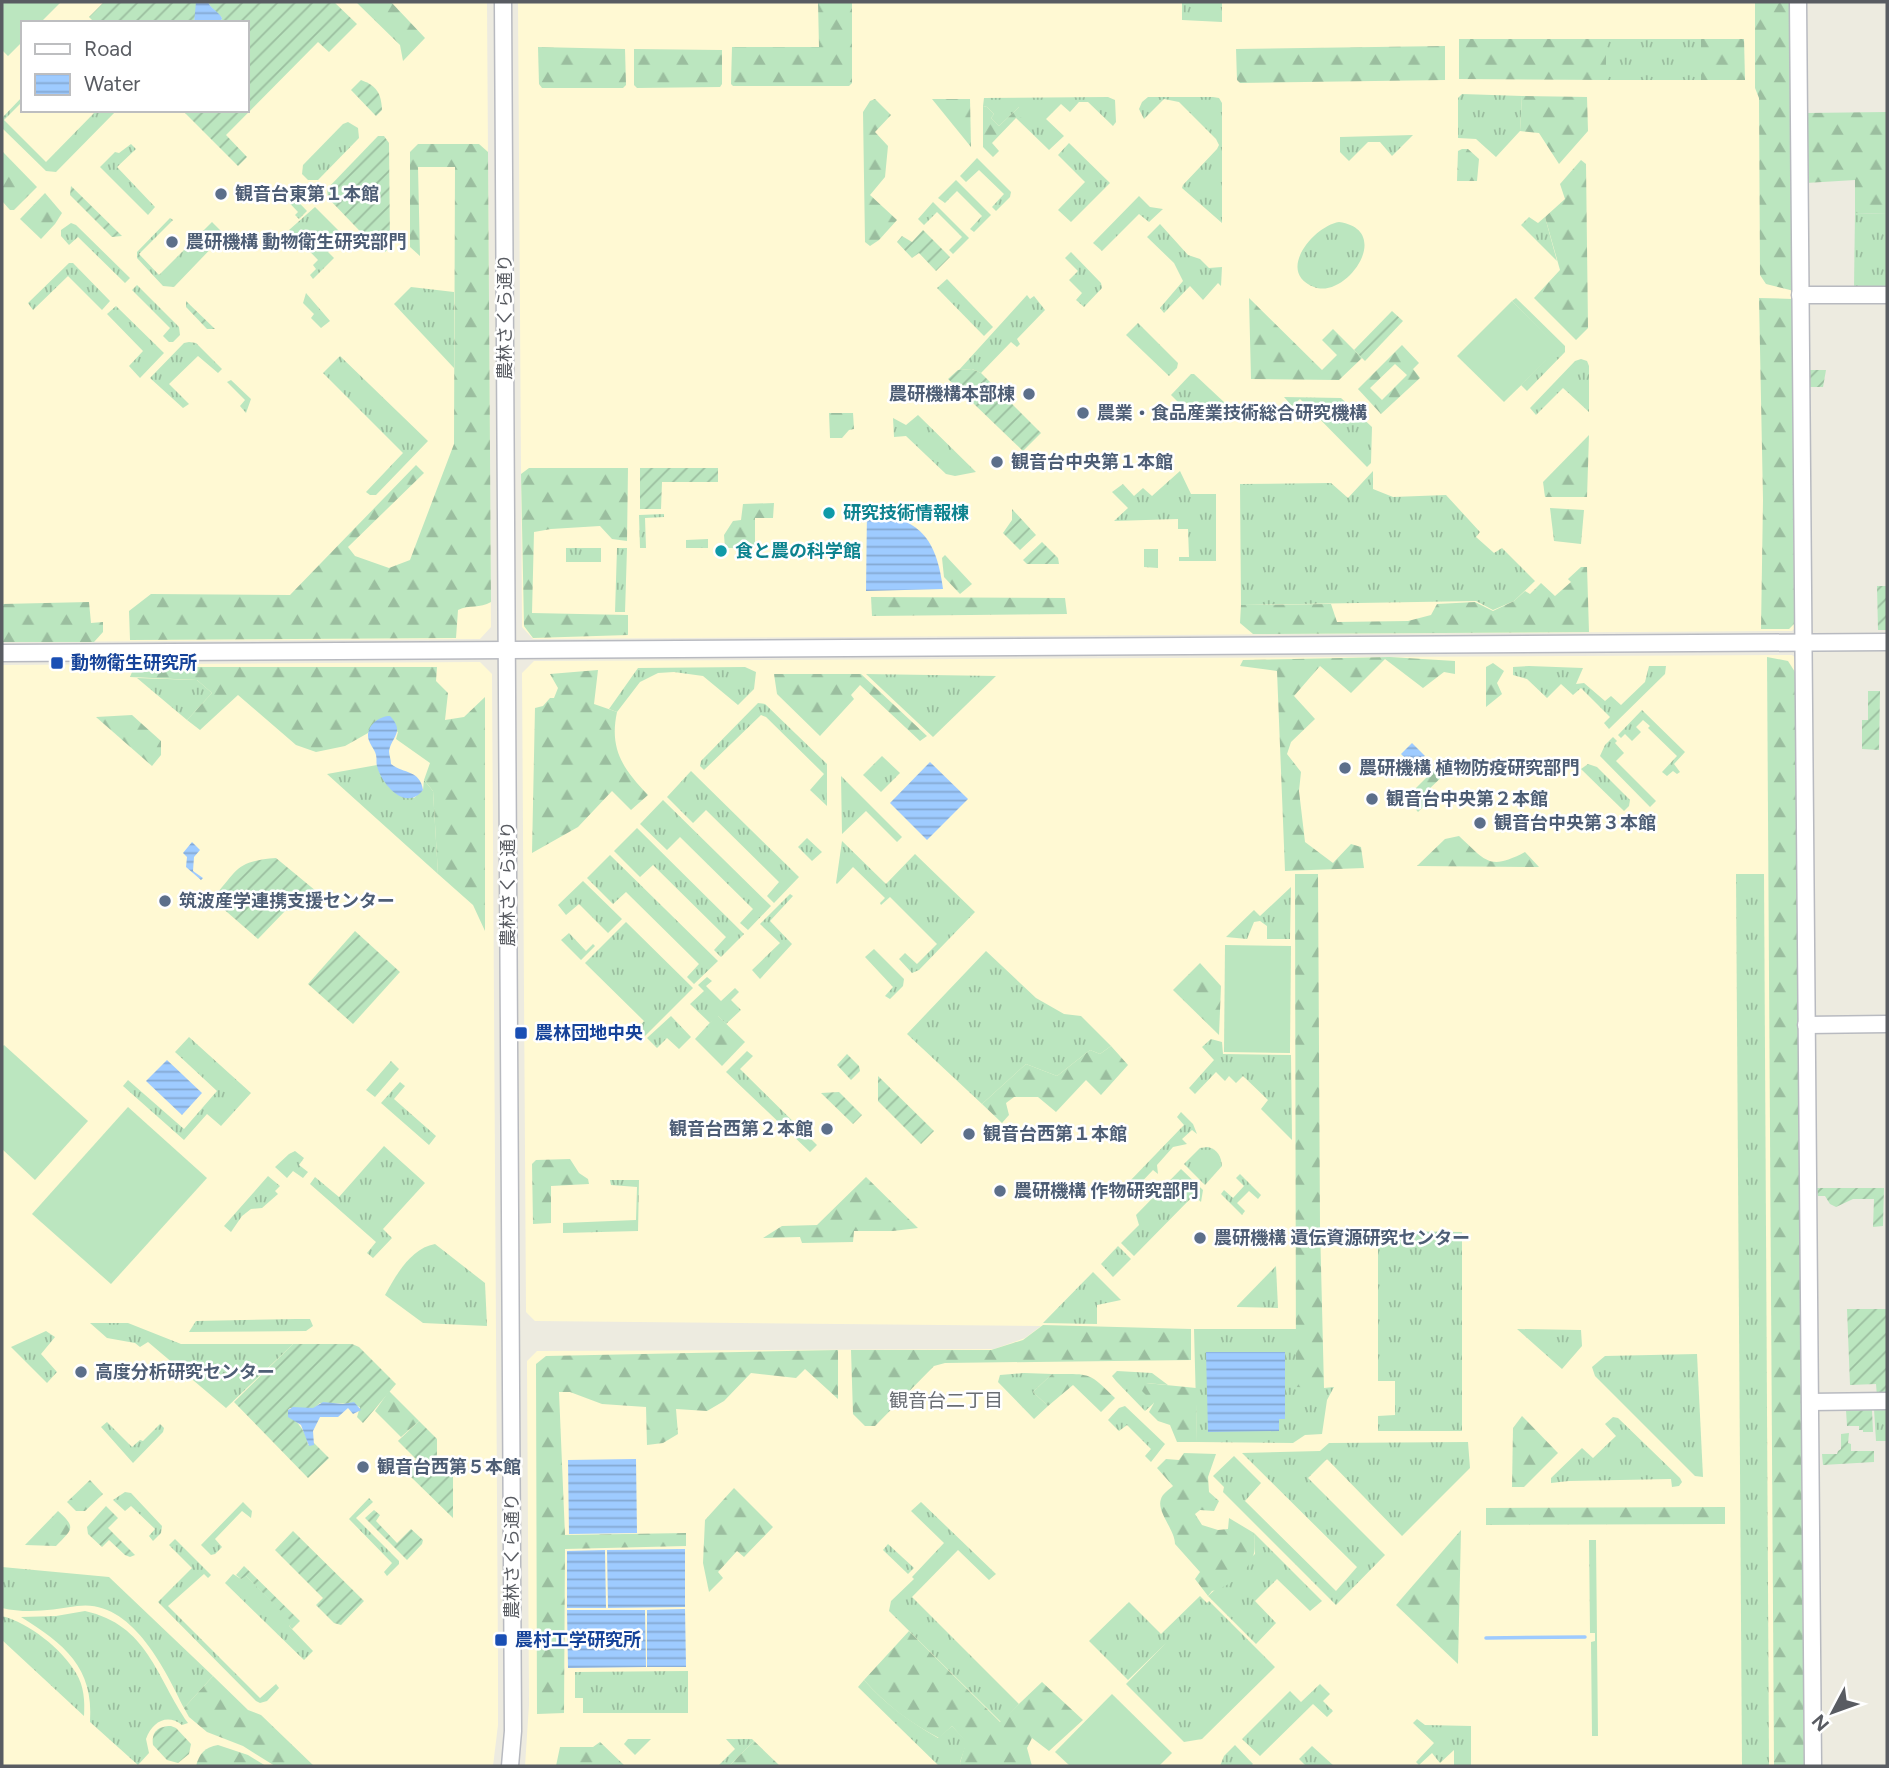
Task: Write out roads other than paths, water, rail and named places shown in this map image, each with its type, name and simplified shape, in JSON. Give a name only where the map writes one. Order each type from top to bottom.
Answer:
[{"type":"street","name":"農林さくら通り","points":[[503,2],[513,1719],[510,1766]]},
{"type":"street","points":[[1798,2],[1814,1766]]},
{"type":"street","points":[[1800,296],[1887,295]]},
{"type":"street","points":[[2,653],[1887,642]]},
{"type":"street","points":[[1806,1026],[1887,1024]]},
{"type":"street","points":[[1810,1402],[1887,1401]]},
{"type":"water","points":[[196,2],[208,2],[222,18],[221,21],[194,21]]},
{"type":"water","points":[[867,511],[900,519],[922,534],[936,556],[943,589],[866,591]]},
{"type":"water","points":[[390,716],[397,726],[389,751],[391,764],[419,779],[423,790],[409,798],[396,793],[384,781],[368,739],[372,724]]},
{"type":"water","points":[[1412,743],[1425,756],[1411,764],[1401,754]]},
{"type":"water","points":[[930,762],[968,799],[927,840],[890,803]]},
{"type":"water","points":[[192,842],[200,850],[194,857],[193,871],[203,878],[201,880],[186,867],[187,857],[183,853]]},
{"type":"water","points":[[167,1060],[202,1093],[182,1115],[146,1081]]},
{"type":"water","points":[[1206,1352],[1285,1352],[1285,1419],[1279,1419],[1279,1431],[1208,1432]]},
{"type":"water","points":[[323,1402],[354,1402],[361,1410],[353,1414],[348,1408],[338,1417],[320,1417],[313,1431],[314,1445],[309,1446],[301,1425],[288,1417],[288,1410],[293,1407],[313,1408]]},
{"type":"water","points":[[636,1459],[637,1533],[569,1534],[568,1460]]},
{"type":"water","points":[[685,1549],[685,1607],[608,1608],[607,1550]]},
{"type":"water","points":[[605,1550],[606,1608],[567,1608],[567,1551]]},
{"type":"water","points":[[685,1609],[686,1667],[647,1667],[647,1610]]},
{"type":"water","points":[[567,1610],[645,1610],[646,1667],[568,1668]]},
{"type":"waterway","points":[[1486,1638],[1585,1637]]},
{"type":"place","name":"観音台東第１本館","points":[[221,194]]},
{"type":"place","name":"農研機構 動物衛生研究部門","points":[[172,242]]},
{"type":"place","name":"農研機構本部棟","points":[[1029,394]]},
{"type":"place","name":"農業・食品産業技術総合研究機構","points":[[1083,413]]},
{"type":"place","name":"観音台中央第１本館","points":[[997,462]]},
{"type":"place","name":"研究技術情報棟","points":[[829,513]]},
{"type":"place","name":"食と農の科学館","points":[[721,551]]},
{"type":"place","name":"動物衛生研究所","points":[[57,663]]},
{"type":"place","name":"農研機構 植物防疫研究部門","points":[[1345,768]]},
{"type":"place","name":"観音台中央第２本館","points":[[1372,799]]},
{"type":"place","name":"観音台中央第３本館","points":[[1480,823]]},
{"type":"place","name":"筑波産学連携支援センター","points":[[165,901]]},
{"type":"place","name":"農林団地中央","points":[[521,1033]]},
{"type":"place","name":"観音台西第２本館","points":[[827,1129]]},
{"type":"place","name":"観音台西第１本館","points":[[969,1134]]},
{"type":"place","name":"農研機構 作物研究部門","points":[[1000,1191]]},
{"type":"place","name":"農研機構 遺伝資源研究センター","points":[[1200,1238]]},
{"type":"place","name":"高度分析研究センター","points":[[81,1372]]},
{"type":"place","name":"観音台西第５本館","points":[[363,1467]]},
{"type":"place","name":"農村工学研究所","points":[[501,1640]]},
{"type":"district","name":"観音台二丁目","points":[[946,1400]]}]
